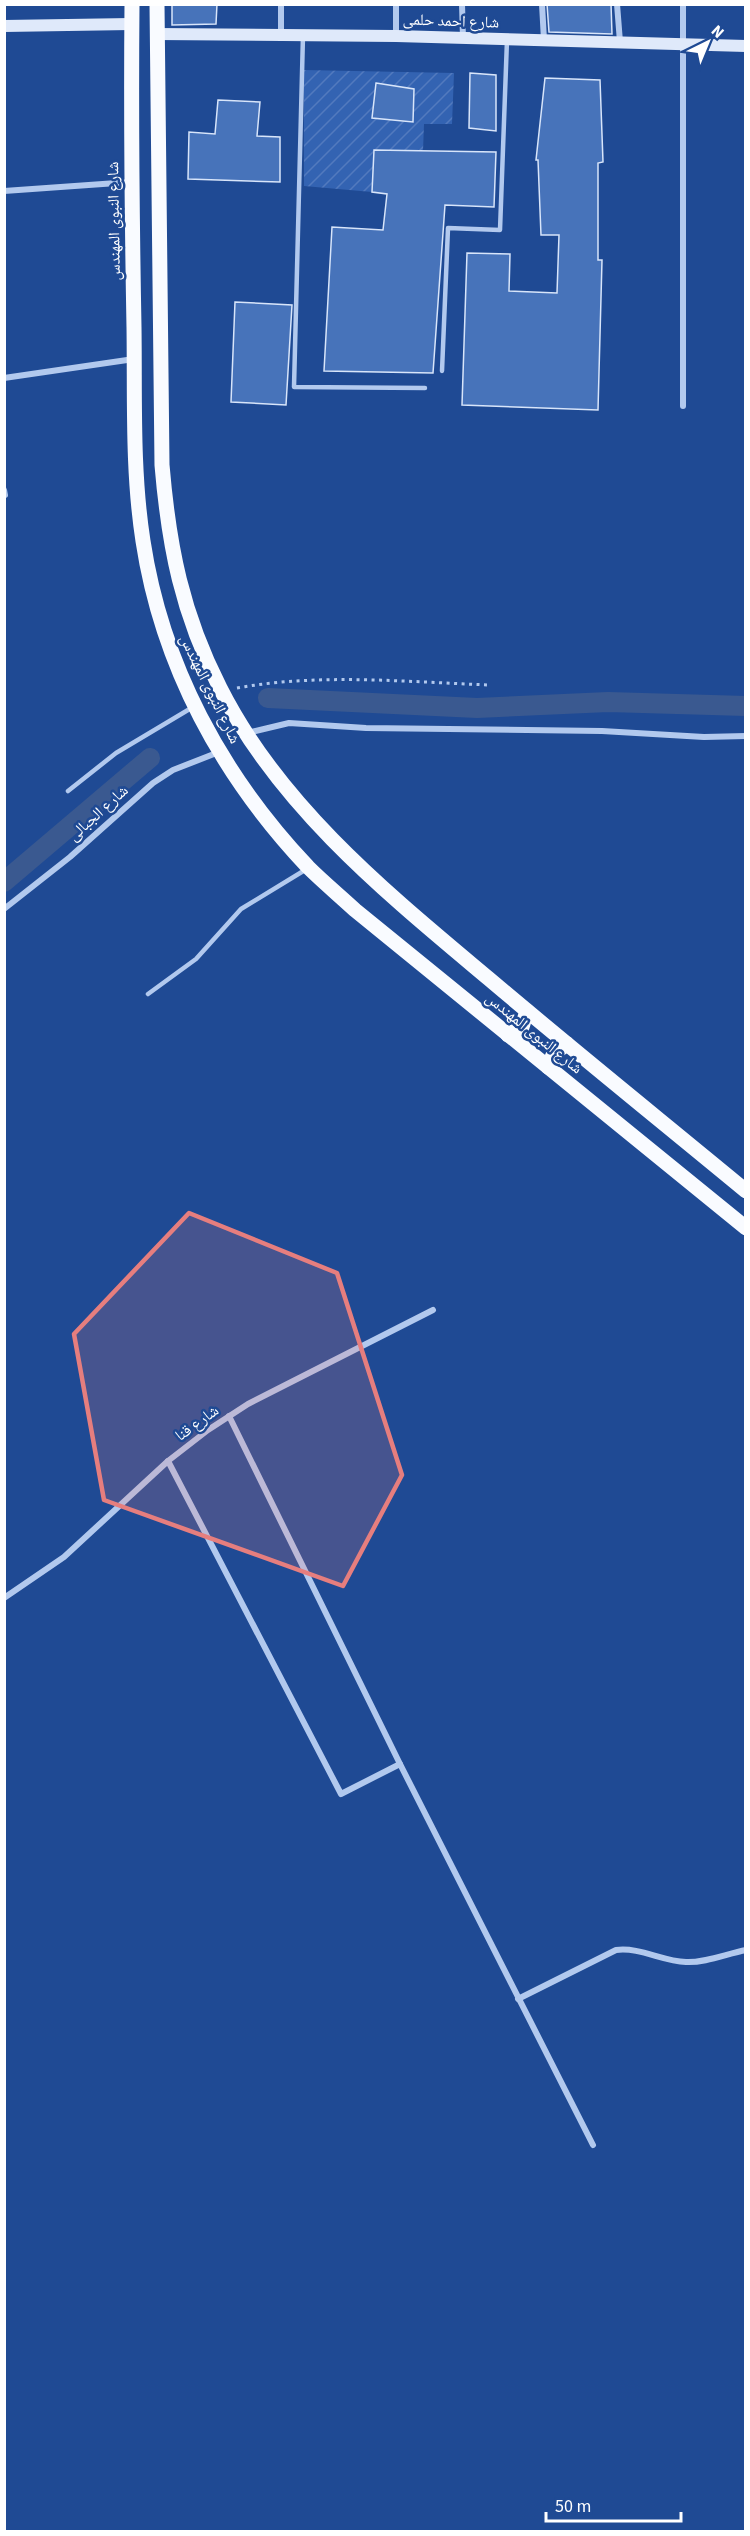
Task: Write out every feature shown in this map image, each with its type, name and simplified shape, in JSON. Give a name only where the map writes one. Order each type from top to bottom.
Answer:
[{"type":"main road","name":"شارع النبوى المهندس","points":[[132,4],[131,182],[136,473],[143,542],[163,632],[195,705],[219,752],[274,828],[309,868],[355,910],[746,1228]]},
{"type":"main road","name":"شارع النبوى المهندس","points":[[157,4],[162,465],[165,503],[174,566],[181,590],[198,639],[221,691],[267,762],[324,830],[393,898],[746,1191]]},
{"type":"main road","points":[[4,26],[132,24]]},
{"type":"main road","name":"شارع احمد حلمى","points":[[156,34],[396,36],[746,46]]},
{"type":"main road","points":[[508,1035],[522,1027],[528,1011]]},
{"type":"main road","points":[[548,1068],[554,1053],[567,1044]]},
{"type":"street","points":[[281,4],[281,35]]},
{"type":"street","points":[[396,4],[396,36]]},
{"type":"street","points":[[462,4],[463,38]]},
{"type":"street","points":[[542,4],[544,40]]},
{"type":"street","points":[[617,4],[620,42]]},
{"type":"street","points":[[683,4],[683,406]]},
{"type":"street","points":[[4,192],[131,182]]},
{"type":"street","points":[[4,378],[134,359]]},
{"type":"street","points":[[247,733],[289,723],[409,729],[602,731],[704,737],[746,736]]},
{"type":"street","name":"شارع الجبالى","points":[[4,909],[69,857],[153,783],[173,770],[219,752]]},
{"type":"street","name":"شارع قنا","points":[[4,1598],[64,1557],[168,1461],[229,1416],[433,1310]]},
{"type":"street","points":[[229,1416],[400,1764],[592,2145]]},
{"type":"street","points":[[168,1461],[341,1794],[400,1764]]},
{"type":"street","points":[[518,1999],[616,1950],[628,1949],[686,1962],[746,1950]]},
{"type":"lane","points":[[303,35],[294,387],[425,387]]},
{"type":"lane","points":[[441,371],[448,228],[500,230],[507,39]]},
{"type":"lane","points":[[68,790],[116,753],[195,705]]},
{"type":"lane","points":[[148,993],[196,959],[241,909],[309,868]]},
{"type":"path","points":[[221,691],[265,683],[319,680],[490,685]]},
{"type":"highlighted area","points":[[189,1213],[337,1273],[402,1475],[343,1586],[104,1500],[74,1334]]},
{"type":"shaded area","points":[[304,70],[454,73],[452,124],[424,124],[423,151],[374,150],[372,192],[304,186]]},
{"type":"building","points":[[172,4],[217,4],[216,24],[172,25]]},
{"type":"building","points":[[547,4],[611,4],[612,34],[549,32]]},
{"type":"building","points":[[470,73],[496,75],[496,131],[469,128]]},
{"type":"building","points":[[545,78],[600,80],[603,162],[598,163],[598,260],[602,260],[598,410],[462,405],[467,253],[510,254],[509,291],[557,293],[559,235],[541,235],[538,160],[536,160]]},
{"type":"building","points":[[376,83],[414,89],[413,122],[372,118]]},
{"type":"building","points":[[218,100],[260,102],[257,136],[280,137],[280,182],[188,179],[189,132],[215,134]]},
{"type":"building","points":[[374,150],[496,152],[494,207],[445,205],[433,373],[324,371],[332,227],[383,230],[387,194],[372,192]]},
{"type":"building","points":[[235,302],[292,305],[286,405],[231,402]]},
{"type":"waterway","points":[[268,698],[477,708],[608,702],[746,706]]},
{"type":"waterway","points":[[4,882],[150,758]]}]
